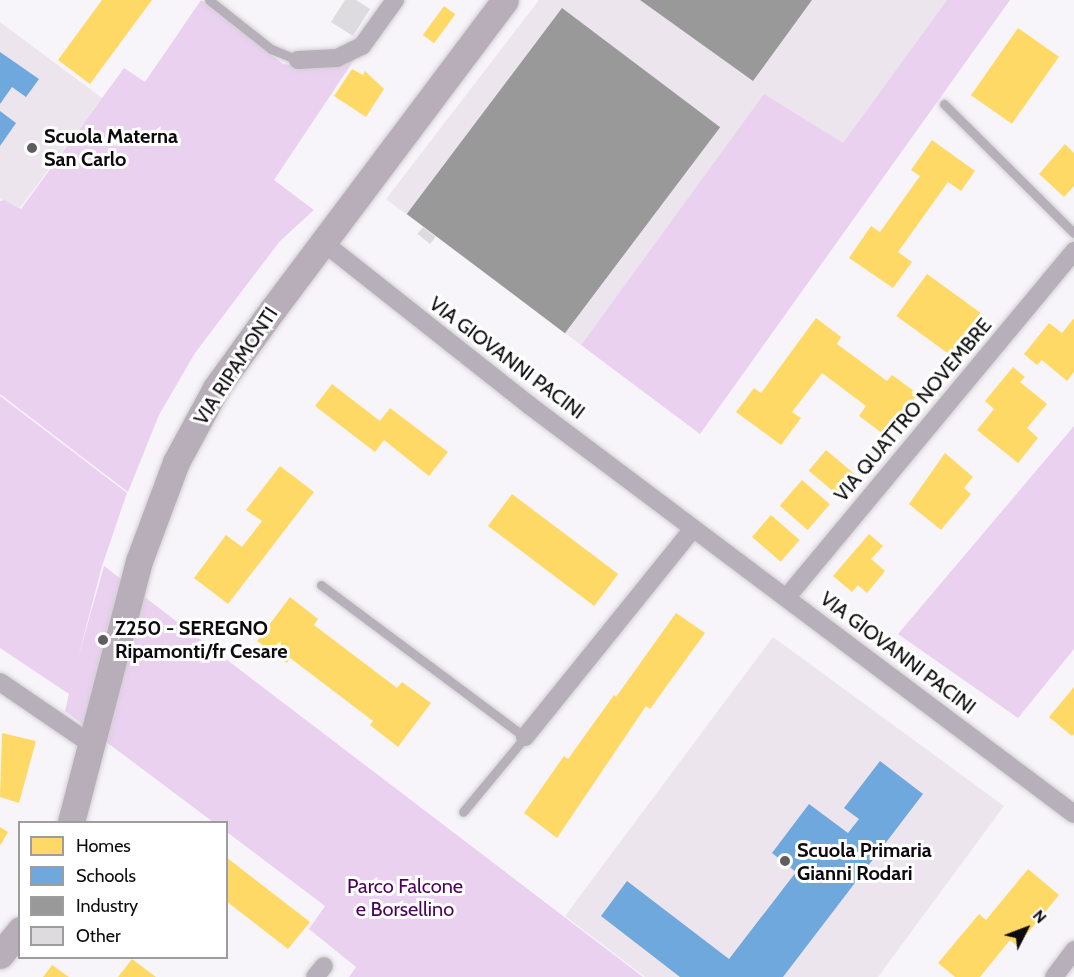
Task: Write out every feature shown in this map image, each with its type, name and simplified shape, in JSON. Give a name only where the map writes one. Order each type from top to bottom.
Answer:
[{"type":"street","points":[[298,60],[337,58],[362,46],[395,0]]},
{"type":"street","name":"VIA RIPAMONTI","points":[[71,821],[139,561],[176,462],[216,388],[505,0]]},
{"type":"street","name":"VIA GIOVANNI PACINI","points":[[324,243],[693,529],[787,597],[1074,814]]},
{"type":"street","name":"VIA QUATTRO NOVEMBRE","points":[[787,597],[1074,251]]},
{"type":"street","points":[[525,737],[693,529]]},
{"type":"street","points":[[1,685],[91,744]]},
{"type":"street","points":[[0,955],[18,932]]},
{"type":"street","points":[[1054,977],[1074,950]]},
{"type":"lane","points":[[209,0],[271,49],[298,60]]},
{"type":"lane","points":[[944,104],[1074,233]]},
{"type":"lane","points":[[321,585],[525,737],[463,812]]},
{"type":"shaded area","points":[[539,0],[947,0],[843,144],[764,95],[581,345],[386,199]]},
{"type":"shaded area","name":"Scuola Materna San Carlo","points":[[0,22],[102,98],[20,208],[0,199]]},
{"type":"shaded area","name":"Scuola Primaria Gianni Rodari","points":[[773,637],[1004,806],[878,977],[645,977],[565,916]]},
{"type":"green space","points":[[201,0],[283,64],[314,67],[354,60],[274,180],[314,210],[280,241],[195,353],[159,415],[128,492],[0,394],[0,201],[4,200],[21,209],[124,68],[145,82]]},
{"type":"green space","points":[[947,0],[1010,0],[700,434],[581,345],[764,94],[843,143]]},
{"type":"green space","name":"Parco Falcone e Borsellino","points":[[0,396],[127,493],[102,566],[78,658],[104,566],[643,977],[349,977],[356,967],[309,929],[325,906],[228,833],[228,821],[212,821],[65,711],[69,694],[0,648]]},
{"type":"green space","points":[[1074,426],[1074,649],[1018,718],[898,634]]},
{"type":"building: Homes","points":[[102,0],[152,0],[90,84],[58,60]]},
{"type":"building: Homes","points":[[444,6],[455,14],[434,43],[423,35]]},
{"type":"building: Homes","points":[[1018,28],[1059,57],[1012,124],[971,95]]},
{"type":"building: Homes","points":[[352,69],[363,75],[365,71],[384,89],[366,117],[334,96]]},
{"type":"building: Homes","points":[[932,140],[975,171],[961,191],[948,182],[898,252],[912,262],[893,288],[849,258],[871,226],[880,232],[920,176],[911,170]]},
{"type":"building: Homes","points":[[1065,144],[1074,153],[1074,186],[1064,197],[1039,174]]},
{"type":"building: Homes","points":[[927,274],[980,313],[950,355],[896,316]]},
{"type":"building: Homes","points":[[816,318],[841,337],[837,344],[887,381],[892,375],[918,394],[886,436],[859,416],[866,406],[822,373],[792,412],[801,418],[781,445],[736,412],[754,388],[761,393]]},
{"type":"building: Homes","points":[[1074,318],[1074,372],[1067,381],[1042,360],[1037,365],[1024,354],[1049,323],[1062,333]]},
{"type":"building: Homes","points":[[1013,367],[1025,377],[1020,382],[1047,404],[1027,428],[1038,438],[1018,463],[977,430],[994,409],[985,401]]},
{"type":"building: Homes","points":[[332,384],[380,421],[390,408],[448,452],[429,476],[384,440],[375,452],[315,406]]},
{"type":"building: Homes","points":[[826,450],[860,479],[843,500],[809,471]]},
{"type":"building: Homes","points":[[945,453],[973,477],[964,488],[971,494],[941,530],[909,504]]},
{"type":"building: Homes","points":[[280,466],[314,492],[228,604],[194,578],[226,535],[242,547],[262,521],[246,510]]},
{"type":"building: Homes","points":[[802,480],[830,504],[808,530],[780,506]]},
{"type":"building: Homes","points":[[512,494],[618,574],[594,606],[488,526]]},
{"type":"building: Homes","points":[[771,515],[800,540],[781,562],[752,537]]},
{"type":"building: Homes","points":[[869,534],[883,546],[871,559],[885,571],[867,593],[858,585],[852,592],[833,576]]},
{"type":"building: Homes","points":[[290,597],[318,619],[314,625],[397,688],[402,682],[431,703],[398,747],[370,725],[373,721],[290,658],[287,663],[257,641]]},
{"type":"building: Homes","points":[[676,613],[705,633],[650,709],[646,706],[557,838],[524,813],[564,756],[568,759],[614,695],[616,697]]},
{"type":"building: Homes","points":[[1074,687],[1074,734],[1072,736],[1049,717]]},
{"type":"building: Homes","points":[[2,733],[36,741],[19,803],[0,797]]},
{"type":"building: Homes","points":[[0,827],[8,832],[0,846]]},
{"type":"building: Homes","points":[[228,859],[310,922],[288,949],[228,903]]},
{"type":"building: Homes","points":[[1028,869],[1059,895],[1017,946],[1010,940],[980,977],[955,977],[938,963],[979,914],[986,920]]},
{"type":"building: Homes","points":[[132,959],[156,977],[118,977]]},
{"type":"building: Homes","points":[[52,965],[69,977],[43,977]]},
{"type":"building: Schools","points":[[0,52],[39,79],[26,97],[12,87],[0,104]]},
{"type":"building: Schools","points":[[0,111],[16,123],[0,146]]},
{"type":"building: Schools","points":[[880,761],[923,794],[783,977],[680,977],[601,916],[627,881],[729,959],[796,872],[772,853],[809,804],[848,833],[859,819],[844,808]]},
{"type":"building: Industry","points":[[640,0],[812,0],[753,81]]},
{"type":"building: Industry","points":[[562,8],[720,127],[565,333],[407,214]]},
{"type":"building: Other","points":[[345,0],[356,0],[370,9],[353,36],[331,22]]},
{"type":"building: Other","points":[[423,227],[436,237],[430,244],[417,234]]},
{"type":"place","name":"Scuola Materna San Carlo","points":[[32,148]]},
{"type":"place","name":"Z250 - SEREGNO Ripamonti/fr Cesare","points":[[103,640]]},
{"type":"place","name":"Scuola Primaria Gianni Rodari","points":[[785,861]]}]
